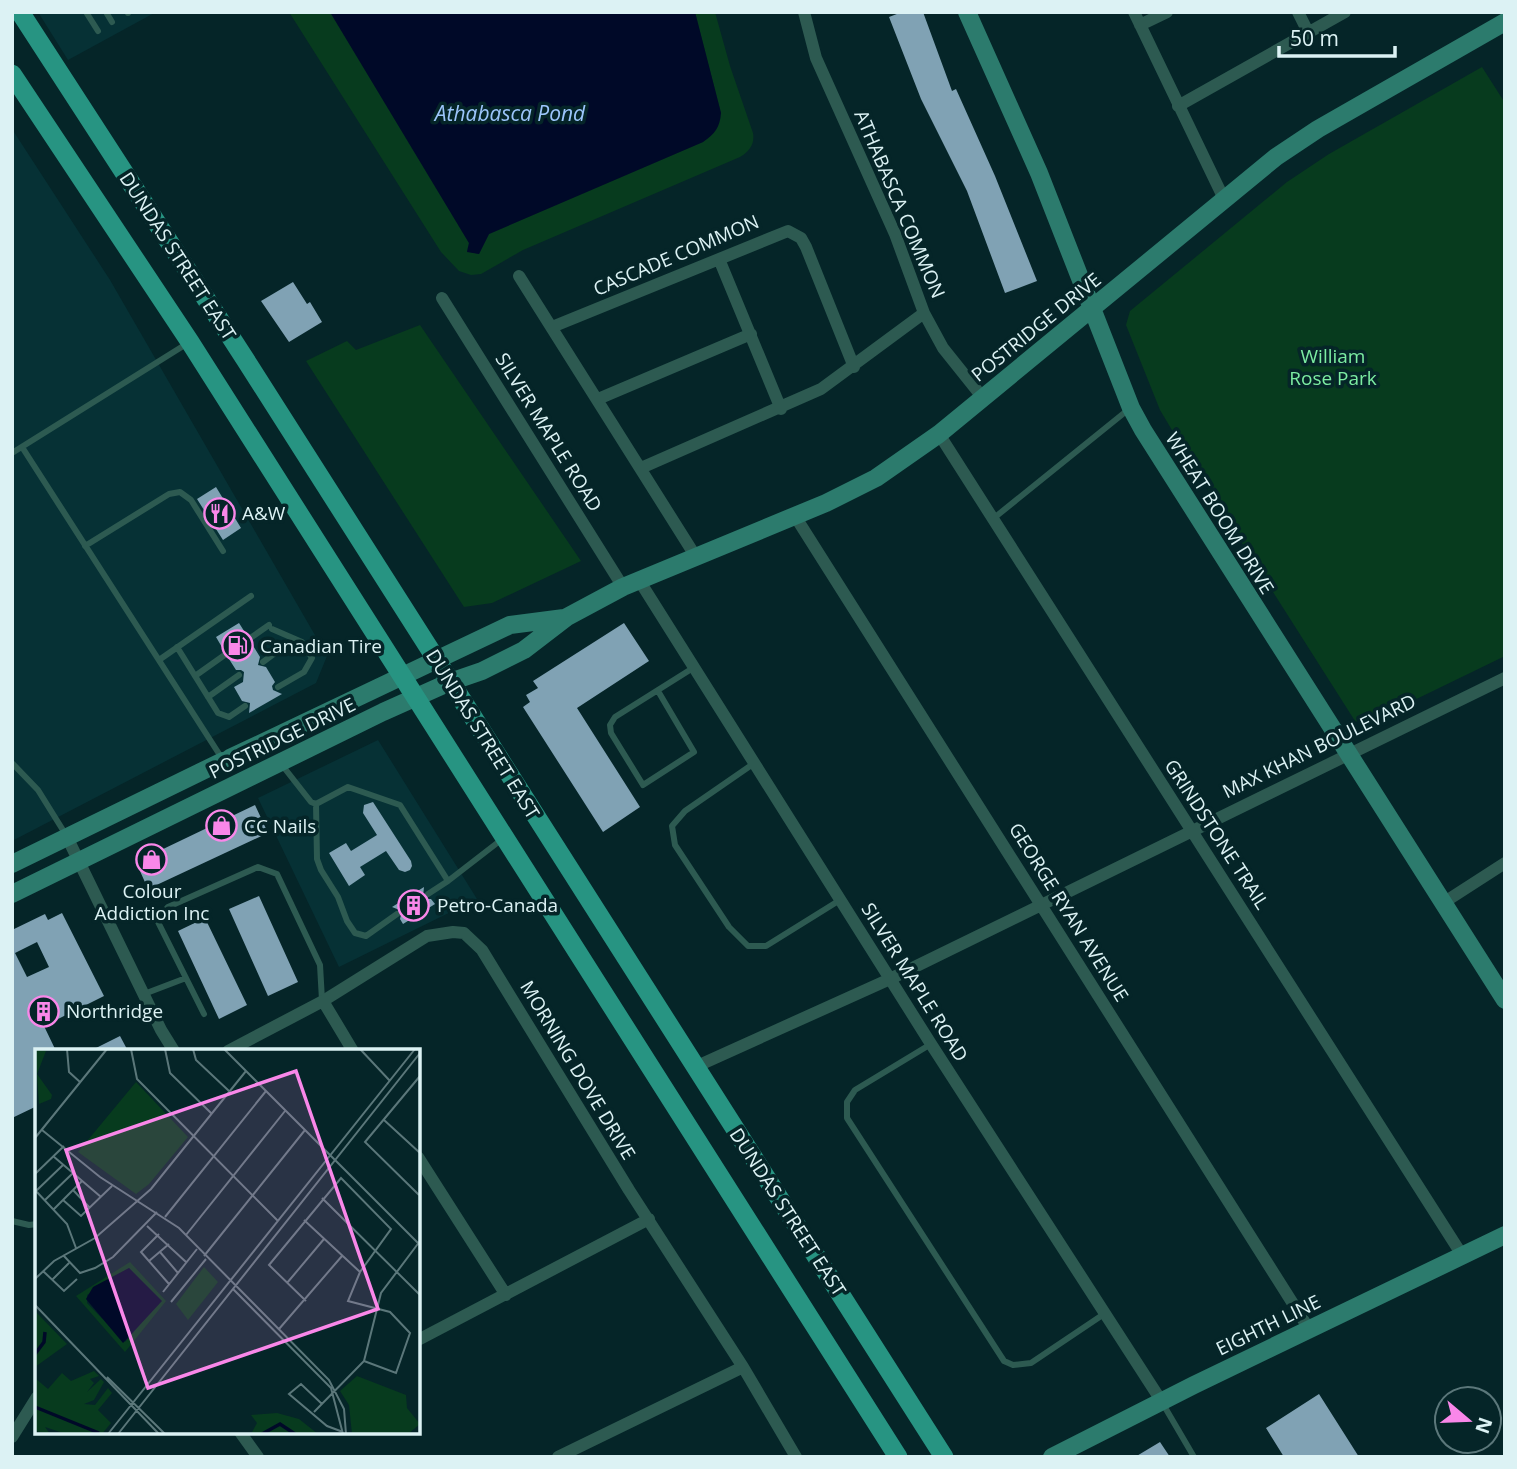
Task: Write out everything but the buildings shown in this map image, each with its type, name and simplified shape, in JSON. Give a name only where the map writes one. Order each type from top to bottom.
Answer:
[{"type":"main road","name":"DUNDAS STREET EAST","points":[[20,12],[944,1457]]},
{"type":"main road","name":"DUNDAS STREET EAST","points":[[12,74],[190,342],[898,1457]]},
{"type":"street","name":"ATHABASCA COMMON","points":[[804,12],[816,58],[895,234],[924,313],[943,348],[983,398]]},
{"type":"street","name":"WHEAT BOOM DRIVE","points":[[967,12],[1040,173],[1131,408],[1191,508],[1505,1000]]},
{"type":"street","points":[[1134,12],[1224,199]]},
{"type":"street","points":[[1140,25],[1167,12]]},
{"type":"street","points":[[1298,12],[1308,32]]},
{"type":"street","points":[[1178,106],[1345,12]]},
{"type":"street","name":"POSTRIDGE DRIVE","points":[[12,894],[383,712],[482,671],[524,650],[567,617],[631,583],[826,503],[876,478],[939,434],[1276,158],[1318,129],[1505,22]]},
{"type":"street","name":"CASCADE COMMON","points":[[552,327],[781,232],[795,233],[802,238],[815,267],[854,367]]},
{"type":"street","points":[[719,259],[780,408]]},
{"type":"street","points":[[519,276],[696,557]]},
{"type":"street","name":"SILVER MAPLE ROAD","points":[[442,298],[631,583],[693,668],[1162,1402]]},
{"type":"street","points":[[641,468],[821,389],[924,313]]},
{"type":"street","points":[[598,399],[751,334]]},
{"type":"street","name":"GRINDSTONE TRAIL","points":[[939,434],[1462,1255]]},
{"type":"street","name":"GEORGE RYAN AVENUE","points":[[794,516],[1309,1329]]},
{"type":"street","name":"POSTRIDGE DRIVE","points":[[12,864],[510,625],[567,617]]},
{"type":"street","name":"MAX KHAN BOULEVARD","points":[[695,1067],[890,979],[1505,678]]},
{"type":"street","points":[[67,837],[173,1049]]},
{"type":"street","points":[[1443,903],[1505,863]]},
{"type":"street","name":"MORNING DOVE DRIVE","points":[[232,1049],[323,1001],[427,936],[464,933],[482,950],[743,1367],[796,1457]]},
{"type":"street","points":[[323,1001],[352,1049]]},
{"type":"street","points":[[420,1160],[506,1295]]},
{"type":"street","points":[[420,1339],[649,1219]]},
{"type":"street","name":"EIGHTH LINE","points":[[1052,1457],[1505,1235]]},
{"type":"street","points":[[558,1457],[743,1367]]},
{"type":"street","points":[[12,1437],[35,1400]]},
{"type":"street","points":[[244,1434],[258,1457]]},
{"type":"lane","points":[[86,12],[98,31]]},
{"type":"lane","points":[[106,12],[113,22]]},
{"type":"lane","points":[[12,453],[190,342]]},
{"type":"lane","points":[[994,518],[1131,408]]},
{"type":"lane","points":[[22,447],[159,660],[227,759]]},
{"type":"lane","points":[[85,546],[169,494],[180,492],[191,500],[223,551]]},
{"type":"lane","points":[[159,660],[251,596]]},
{"type":"lane","points":[[249,639],[271,627],[302,642],[312,658],[303,672],[278,687]]},
{"type":"lane","points":[[177,648],[218,713],[229,717],[245,706]]},
{"type":"lane","points":[[262,662],[283,648]]},
{"type":"lane","points":[[195,676],[226,654]]},
{"type":"lane","points":[[658,691],[694,752],[643,785],[611,733],[610,724],[615,718],[693,668]]},
{"type":"lane","points":[[208,697],[239,675]]},
{"type":"lane","points":[[12,763],[38,790],[67,837]]},
{"type":"lane","points":[[281,763],[311,802],[316,804]]},
{"type":"lane","points":[[754,764],[685,811],[672,827],[675,845],[729,927],[748,946],[766,947],[840,900]]},
{"type":"lane","points":[[316,804],[348,787],[400,805],[448,881]]},
{"type":"lane","points":[[316,804],[317,859],[338,897],[346,921],[355,933],[366,936],[397,914]]},
{"type":"lane","points":[[428,894],[505,837]]},
{"type":"lane","points":[[204,1014],[158,920],[167,907],[258,867],[277,874],[320,965],[323,1001]]},
{"type":"lane","points":[[144,994],[186,978]]},
{"type":"lane","points":[[931,1044],[855,1090],[846,1102],[847,1118],[1004,1361],[1013,1365],[1031,1363],[1104,1314]]},
{"type":"lane","points":[[12,1221],[35,1224]]},
{"type":"lane","points":[[1162,1402],[1194,1457]]},
{"type":"shaded area","points":[[38,12],[156,12],[68,60]]},
{"type":"shaded area","points":[[12,129],[110,280],[327,656],[316,683],[12,841]]},
{"type":"shaded area","points":[[378,740],[477,899],[339,967],[258,798]]},
{"type":"green space","points":[[289,12],[330,12],[469,243],[467,251],[479,254],[489,234],[703,142],[721,113],[695,12],[715,12],[753,133],[753,141],[749,150],[740,157],[523,250],[481,274],[471,275],[459,271],[441,252]]},
{"type":"green space","name":"William Rose Park","points":[[1482,67],[1505,103],[1505,656],[1365,724],[1355,721],[1200,477],[1160,410],[1126,325],[1130,311],[1287,182],[1329,154]]},
{"type":"green space","points":[[420,325],[581,561],[492,603],[464,607],[306,361],[347,341],[356,350]]},
{"type":"water","name":"Athabasca Pond","points":[[330,12],[695,12],[721,113],[718,126],[703,142],[489,234],[479,254],[467,252],[469,243]]},
{"type":"place","name":"A&W","points":[[219,513]]},
{"type":"place","name":"Canadian Tire","points":[[237,646]]},
{"type":"place","name":"CC Nails","points":[[221,826]]},
{"type":"place","name":"Colour Addiction Inc","points":[[152,860]]},
{"type":"place","name":"Petro-Canada","points":[[414,905]]},
{"type":"place","name":"Northridge","points":[[43,1011]]}]
